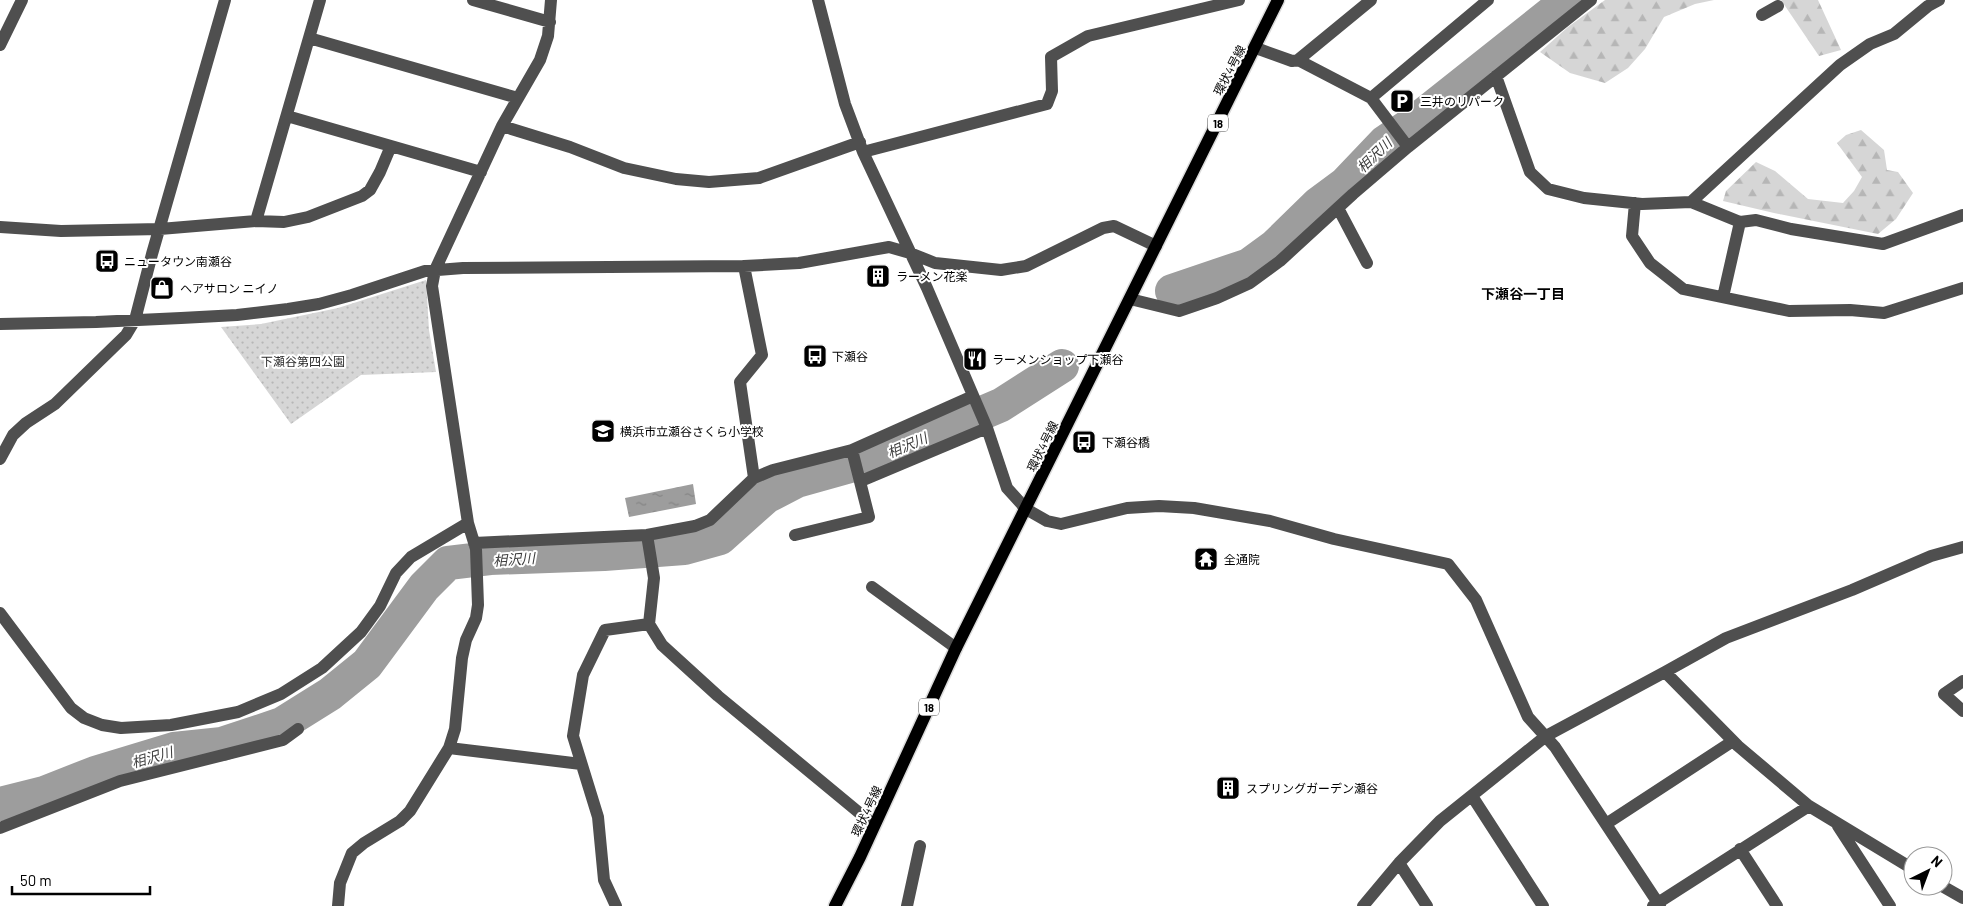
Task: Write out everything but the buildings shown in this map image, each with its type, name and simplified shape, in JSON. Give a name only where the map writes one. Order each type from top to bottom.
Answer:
[{"type":"main road","name":"環状4号線","points":[[835,906],[956,648],[1256,48],[1278,0]]},
{"type":"street","points":[[0,45],[22,0]]},
{"type":"street","points":[[0,459],[13,435],[26,423],[56,404],[126,335],[135,320],[152,254],[225,0]]},
{"type":"street","points":[[256,221],[320,0]]},
{"type":"street","points":[[473,0],[550,22]]},
{"type":"street","points":[[338,906],[340,882],[352,853],[364,843],[400,821],[410,811],[449,748],[455,729],[462,658],[466,640],[476,618],[478,605],[475,546],[468,523],[432,286],[435,270],[502,126],[540,60],[548,36],[551,0]]},
{"type":"street","points":[[818,0],[846,104],[862,147],[927,288],[986,426],[1006,488],[1026,509],[1047,522],[1061,524],[1127,508],[1159,506],[1194,508],[1270,521],[1334,539],[1448,564],[1476,600],[1528,717],[1546,736],[1606,824],[1657,905],[1740,849],[1809,806]]},
{"type":"street","points":[[502,126],[570,147],[624,168],[676,179],[709,182],[759,178],[862,147],[1047,104],[1052,91],[1051,57],[1088,36],[1240,0]]},
{"type":"street","points":[[1256,48],[1292,61],[1298,60],[1371,0]]},
{"type":"street","points":[[1371,98],[1488,0]]},
{"type":"street","points":[[1130,299],[1179,311],[1217,298],[1250,283],[1280,261],[1338,208],[1496,76],[1591,0]]},
{"type":"street","points":[[1691,202],[1840,66],[1870,44],[1894,34],[1909,20],[1939,0]]},
{"type":"street","points":[[1762,15],[1778,6]]},
{"type":"street","points":[[309,38],[518,98]]},
{"type":"street","points":[[1298,60],[1371,98],[1405,142]]},
{"type":"street","points":[[1496,76],[1530,172],[1548,189],[1584,198],[1635,203],[1691,202],[1740,222],[1756,220],[1791,229],[1883,244],[1963,215]]},
{"type":"street","points":[[287,116],[481,172]]},
{"type":"street","points":[[0,227],[61,231],[160,229],[256,221],[284,222],[308,217],[362,196],[374,184],[391,146]]},
{"type":"street","points":[[1635,203],[1632,236],[1650,263],[1683,289],[1789,311],[1850,310],[1884,313],[1963,288]]},
{"type":"street","points":[[1338,208],[1367,262]]},
{"type":"street","points":[[1723,297],[1740,222]]},
{"type":"street","points":[[0,324],[237,315],[319,304],[416,273],[463,268],[744,266],[799,263],[889,248],[910,253],[935,263],[1000,270],[1026,266],[1097,231],[1114,226],[1156,246]]},
{"type":"street","points":[[744,266],[762,355],[740,382],[754,478]]},
{"type":"street","points":[[475,546],[647,539],[695,526],[710,520],[754,478],[773,470],[854,453],[974,399]]},
{"type":"street","points":[[861,478],[986,426]]},
{"type":"street","points":[[795,535],[870,517],[854,453]]},
{"type":"street","points":[[0,613],[71,708],[84,718],[102,725],[121,728],[171,725],[238,712],[281,694],[322,668],[361,632],[380,606],[396,573],[411,556],[468,523]]},
{"type":"street","points":[[647,539],[654,578],[649,624],[662,645],[718,696],[874,825]]},
{"type":"street","points":[[1363,906],[1399,863],[1440,821],[1546,736],[1726,638],[1852,590],[1931,556],[1963,547]]},
{"type":"street","points":[[872,587],[956,648]]},
{"type":"street","points":[[616,906],[604,880],[598,817],[573,736],[584,675],[605,630],[649,624]]},
{"type":"street","points":[[1666,672],[1733,741],[1809,806],[1903,863]]},
{"type":"street","points":[[1963,681],[1944,694],[1963,711]]},
{"type":"street","points":[[0,828],[120,781],[282,740],[298,729]]},
{"type":"street","points":[[1606,824],[1733,741]]},
{"type":"street","points":[[449,748],[581,764]]},
{"type":"street","points":[[1472,796],[1544,906]]},
{"type":"street","points":[[1836,824],[1890,906]]},
{"type":"street","points":[[907,906],[920,846]]},
{"type":"street","points":[[1740,849],[1777,906]]},
{"type":"street","points":[[1399,863],[1427,906]]},
{"type":"green space","points":[[1605,0],[1714,0],[1695,4],[1664,17],[1645,49],[1628,68],[1605,83],[1570,73],[1540,52],[1568,27]]},
{"type":"green space","points":[[1781,0],[1818,0],[1841,50],[1819,56]]},
{"type":"green space","points":[[1861,130],[1884,150],[1887,170],[1898,172],[1913,193],[1896,219],[1878,234],[1723,201],[1726,191],[1756,162],[1775,171],[1808,199],[1843,203],[1854,191],[1862,177],[1837,143],[1846,135]]},
{"type":"green space","name":"下瀬谷第四公園","points":[[426,280],[429,330],[436,372],[361,375],[291,424],[221,327],[261,324],[338,308]]},
{"type":"water","points":[[693,484],[696,504],[629,517],[625,498]]},
{"type":"waterway","name":"相沢川","points":[[1172,291],[1249,265],[1275,246],[1318,204],[1345,184],[1385,142],[1413,123],[1568,0]]},
{"type":"waterway","name":"相沢川","points":[[0,804],[44,793],[95,773],[174,749],[222,744],[282,724],[330,694],[367,664],[424,587],[448,563],[490,558],[604,554],[684,548],[720,538],[766,497],[797,481],[872,460],[1001,405],[1062,366]]},
{"type":"place","name":"三井のリパーク","points":[[1402,101]]},
{"type":"place","name":"ニュータウン南瀬谷","points":[[107,261]]},
{"type":"place","name":"ラーメン花楽","points":[[878,276]]},
{"type":"place","name":"ヘアサロン ニイノ","points":[[162,288]]},
{"type":"place","name":"下瀬谷","points":[[815,356]]},
{"type":"place","name":"ラーメンショップ下瀬谷","points":[[975,359]]},
{"type":"place","name":"横浜市立瀬谷さくら小学校","points":[[603,431]]},
{"type":"place","name":"下瀬谷橋","points":[[1084,442]]},
{"type":"place","name":"全通院","points":[[1206,559]]},
{"type":"place","name":"スプリングガーデン瀬谷","points":[[1228,788]]},
{"type":"district","name":"下瀬谷一丁目","points":[[1523,293]]}]
